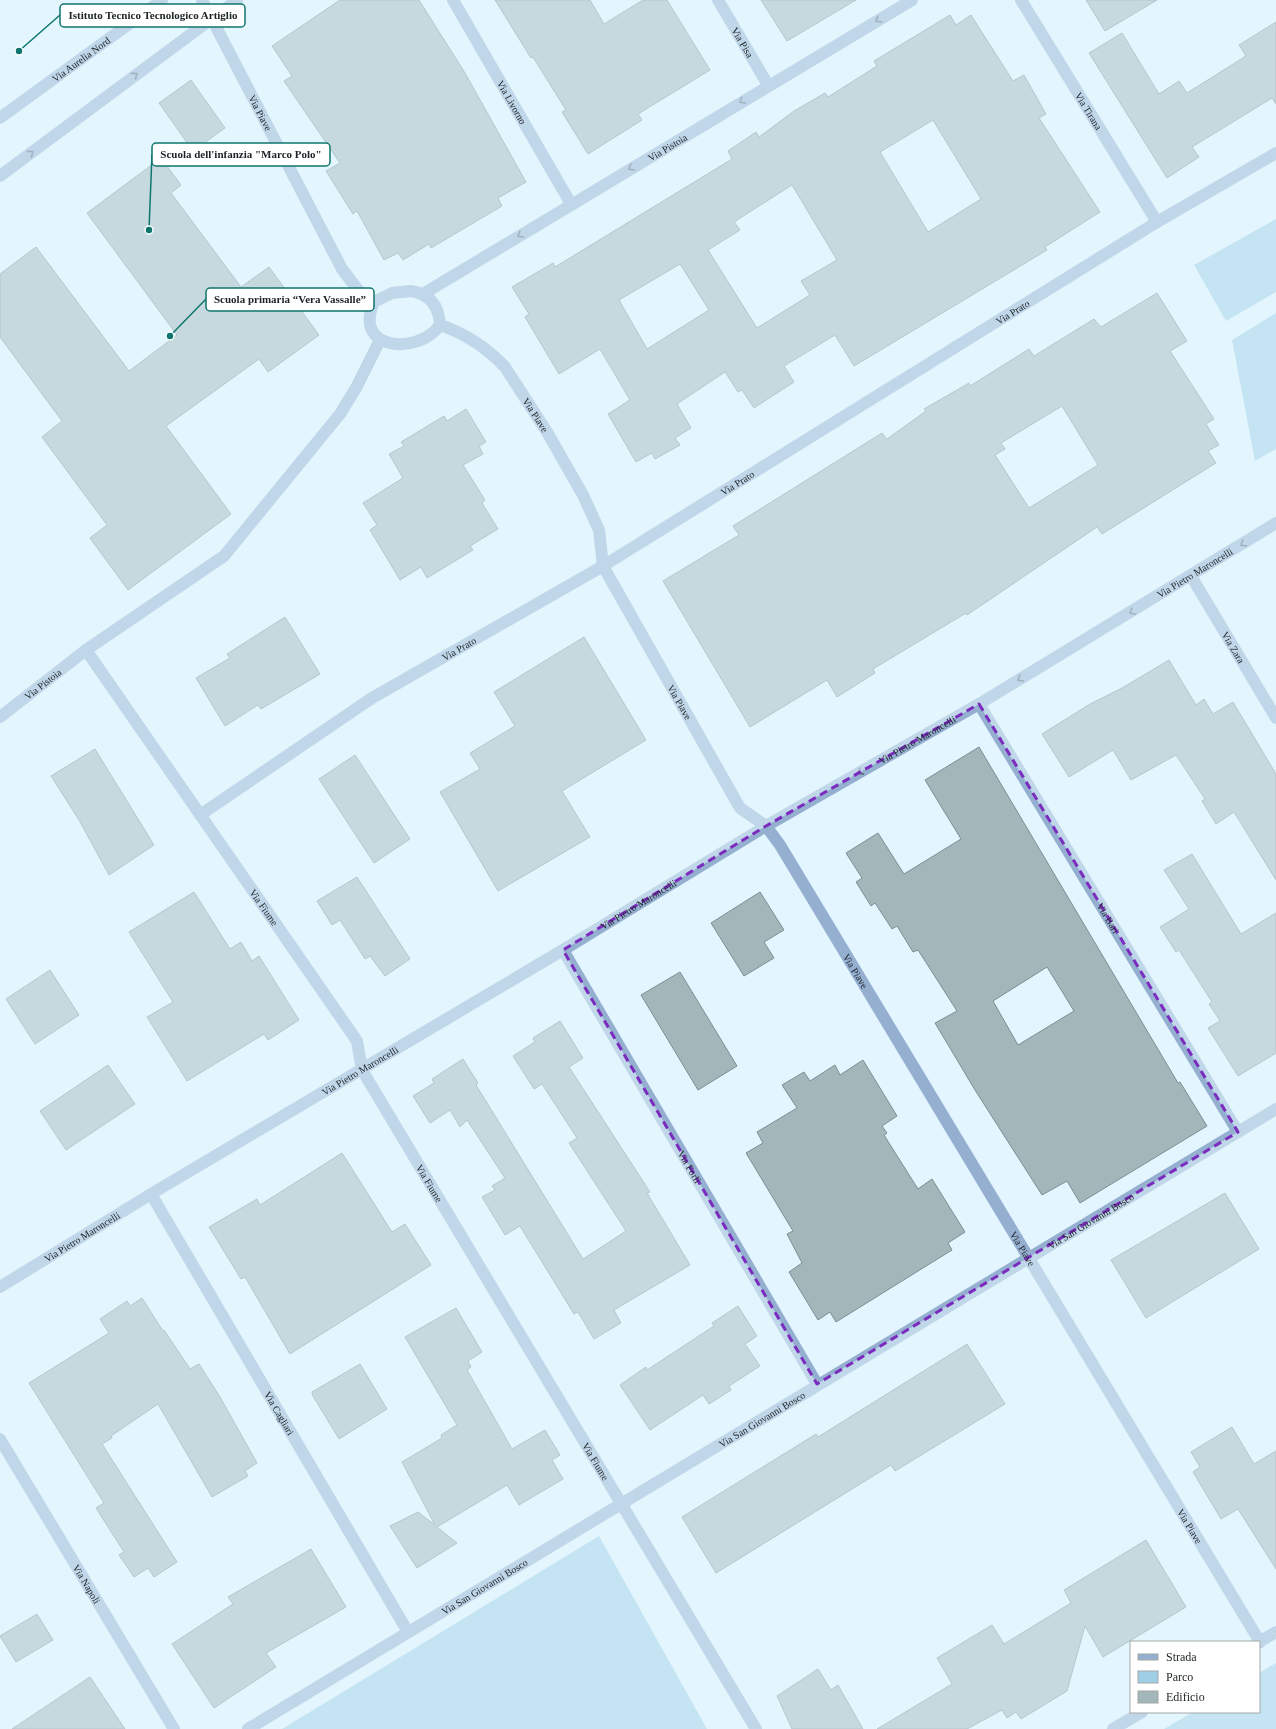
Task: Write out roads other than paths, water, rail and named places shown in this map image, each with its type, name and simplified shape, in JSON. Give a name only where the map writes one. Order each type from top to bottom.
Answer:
[{"type":"street","name":"Via Aurelia Nord","points":[[0,118],[162,0]]},
{"type":"street","name":"Via Piave","points":[[202,0],[342,268],[358,290],[374,302]]},
{"type":"street","points":[[0,176],[237,0]]},
{"type":"street","name":"Via Livorno","points":[[453,0],[571,204]]},
{"type":"street","name":"Via Pisa","points":[[718,0],[768,85]]},
{"type":"street","name":"Via Pistoia","points":[[423,294],[768,85],[912,0]]},
{"type":"street","name":"Via Tirana","points":[[1021,0],[1157,222]]},
{"type":"street","name":"Via Prato","points":[[200,815],[372,698],[603,566],[1157,222],[1276,153]]},
{"type":"street","points":[[411,291],[423,294],[434,303],[440,315],[440,325],[428,337],[413,343],[390,344],[380,340],[371,328],[370,312],[374,302],[382,296],[400,292],[411,291]]},
{"type":"street","name":"Via Piave","points":[[440,325],[460,332],[496,357],[505,367],[548,432],[583,495],[599,530],[603,566],[740,808],[766,826],[780,845],[1259,1641]]},
{"type":"street","name":"Via Pistoia","points":[[0,717],[86,650],[224,556],[340,414],[356,388],[380,340]]},
{"type":"street","name":"Via Pietro Maroncelli","points":[[0,1287],[151,1194],[563,950],[766,826],[979,704],[1276,523]]},
{"type":"street","name":"Via Zara","points":[[1191,576],[1276,718]]},
{"type":"street","name":"Via Fiume","points":[[86,650],[357,1041],[362,1070],[756,1729]]},
{"type":"street","name":"Via Bari","points":[[979,704],[1238,1132]]},
{"type":"street","name":"Via Forlì","points":[[563,950],[817,1384]]},
{"type":"street","name":"Via San Giovanni Bosco","points":[[248,1729],[817,1384],[1276,1109]]},
{"type":"street","name":"Via Cagliari","points":[[151,1194],[408,1632]]},
{"type":"street","name":"Via Napoli","points":[[0,1439],[174,1729]]},
{"type":"street","points":[[1260,1642],[1276,1632]]},
{"type":"street","points":[[1113,1729],[1140,1713]]},
{"type":"place","name":"Istituto Tecnico Tecnologico Artiglio","points":[[19,51]]},
{"type":"place","name":"Scuola dell'infanzia \"Marco Polo\"","points":[[149,230]]},
{"type":"place","name":"Scuola primaria “Vera Vassalle”","points":[[170,336]]}]
